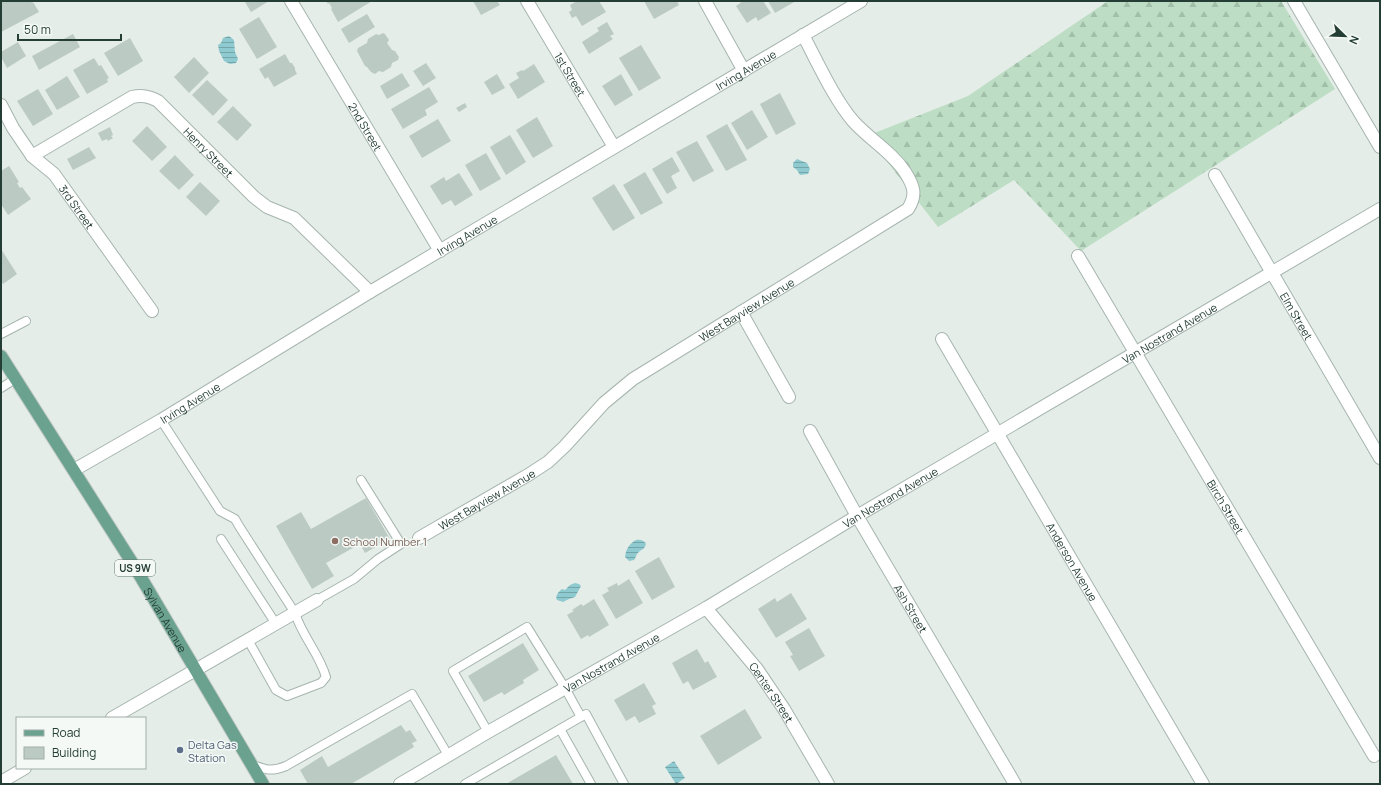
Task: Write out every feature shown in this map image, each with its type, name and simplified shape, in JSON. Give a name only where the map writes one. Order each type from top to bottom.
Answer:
[{"type":"main road","name":"Sylvan Avenue","points":[[1,356],[133,564],[263,784]]},
{"type":"street","name":"2nd Street","points":[[291,1],[440,251]]},
{"type":"street","name":"1st Street","points":[[527,1],[614,147]]},
{"type":"street","points":[[705,1],[744,71]]},
{"type":"street","name":"Irving Avenue","points":[[74,470],[161,420],[370,292],[862,1]]},
{"type":"street","points":[[1294,1],[1380,147]]},
{"type":"street","name":"West Bayview Avenue","points":[[419,538],[548,462],[621,387],[908,209],[914,194],[906,173],[896,159],[866,135],[851,119],[838,99],[804,35]]},
{"type":"street","name":"Henry Street","points":[[32,156],[132,97],[140,95],[148,96],[158,101],[254,197],[267,207],[294,218],[370,292]]},
{"type":"street","name":"3rd Street","points":[[1,105],[13,128],[32,156],[54,174],[152,311]]},
{"type":"street","name":"Elm Street","points":[[1215,174],[1380,458]]},
{"type":"street","name":"Van Nostrand Avenue","points":[[400,784],[448,755],[706,608],[997,433],[1380,209]]},
{"type":"street","name":"Birch Street","points":[[1078,256],[1374,756]]},
{"type":"street","points":[[741,312],[789,397]]},
{"type":"street","name":"Anderson Avenue","points":[[942,340],[1203,784]]},
{"type":"street","name":"Ash Street","points":[[810,431],[857,516],[1015,784]]},
{"type":"street","points":[[114,717],[317,600]]},
{"type":"street","name":"Center Street","points":[[706,608],[757,669],[784,709],[828,784]]},
{"type":"street","points":[[1,782],[23,769]]},
{"type":"lane","points":[[1,334],[26,321]]},
{"type":"lane","points":[[1,388],[15,379]]},
{"type":"lane","points":[[161,420],[220,510],[235,519],[295,613],[298,624],[322,664],[326,677],[321,683],[287,696],[282,694],[276,690],[248,640]]},
{"type":"lane","points":[[317,600],[354,578],[378,559],[401,544],[360,480]]},
{"type":"lane","points":[[221,539],[276,624]]},
{"type":"lane","points":[[488,732],[453,672],[527,627],[565,688],[581,717]]},
{"type":"lane","points":[[251,764],[266,770],[275,770],[286,766],[412,694],[448,755]]},
{"type":"lane","points":[[465,784],[586,714],[624,784]]},
{"type":"lane","points":[[560,729],[591,784]]},
{"type":"green space","points":[[1108,1],[1281,1],[1335,89],[1081,251],[1014,180],[938,227],[867,136],[968,96]]},
{"type":"water","points":[[229,36],[234,40],[235,52],[238,59],[236,63],[230,64],[224,61],[218,45],[221,43],[223,38]]},
{"type":"water","points":[[797,159],[807,163],[810,169],[808,174],[800,175],[793,167],[793,163]]},
{"type":"water","points":[[636,540],[644,541],[646,546],[638,553],[634,560],[629,561],[625,557],[626,552],[631,543]]},
{"type":"water","points":[[575,583],[581,586],[575,597],[563,602],[556,599],[558,593],[562,589],[565,590],[570,585]]},
{"type":"water","points":[[674,761],[685,778],[676,784],[665,767]]},
{"type":"building","points":[[1,1],[31,1],[39,12],[1,32]]},
{"type":"building","points":[[269,1],[251,12],[245,2]]},
{"type":"building","points":[[326,1],[372,1],[338,22],[331,9],[332,8]]},
{"type":"building","points":[[473,1],[497,1],[500,5],[481,15]]},
{"type":"building","points":[[577,1],[599,1],[606,12],[582,26],[576,16],[572,18],[569,12],[572,10],[570,5]]},
{"type":"building","points":[[644,1],[677,1],[679,5],[654,19]]},
{"type":"building","points":[[743,1],[763,1],[771,13],[758,21],[756,17],[747,23],[736,6]]},
{"type":"building","points":[[768,1],[796,1],[775,13]]},
{"type":"building","points":[[367,14],[375,27],[349,43],[341,29]]},
{"type":"building","points":[[259,17],[277,47],[257,59],[239,29]]},
{"type":"building","points":[[607,22],[614,34],[610,36],[613,39],[589,54],[582,42],[599,31],[597,28]]},
{"type":"building","points":[[383,33],[389,40],[387,43],[399,57],[398,60],[392,63],[391,67],[383,72],[379,71],[375,74],[365,66],[357,51],[358,48],[367,43],[368,39],[376,34],[379,35]]},
{"type":"building","points":[[73,34],[80,47],[39,70],[32,56]]},
{"type":"building","points":[[130,38],[143,61],[118,76],[104,53]]},
{"type":"building","points":[[18,42],[26,56],[7,68],[1,57],[1,52]]},
{"type":"building","points":[[641,45],[661,78],[639,91],[619,58]]},
{"type":"building","points":[[285,54],[295,68],[297,74],[274,87],[268,77],[265,79],[259,69]]},
{"type":"building","points":[[194,57],[209,73],[189,93],[174,77]]},
{"type":"building","points":[[94,58],[99,66],[101,65],[109,78],[107,79],[108,82],[87,94],[73,70]]},
{"type":"building","points":[[426,63],[436,78],[423,86],[413,71]]},
{"type":"building","points":[[534,64],[545,82],[518,99],[509,84],[519,78],[516,73],[522,70],[523,71]]},
{"type":"building","points":[[402,73],[410,86],[387,99],[380,86]]},
{"type":"building","points":[[497,74],[505,88],[492,95],[484,82]]},
{"type":"building","points":[[621,74],[633,95],[615,106],[602,86]]},
{"type":"building","points":[[67,76],[80,97],[57,110],[45,90]]},
{"type":"building","points":[[207,80],[228,100],[213,116],[192,95]]},
{"type":"building","points":[[429,87],[438,102],[425,110],[427,115],[403,129],[391,109]]},
{"type":"building","points":[[38,89],[53,114],[33,126],[17,101]]},
{"type":"building","points":[[780,93],[796,124],[776,135],[760,104]]},
{"type":"building","points":[[465,103],[467,107],[459,112],[456,108]]},
{"type":"building","points":[[233,106],[252,125],[237,141],[217,122]]},
{"type":"building","points":[[752,110],[768,137],[747,150],[731,123]]},
{"type":"building","points":[[537,117],[553,146],[533,158],[516,130]]},
{"type":"building","points":[[438,119],[451,141],[422,158],[409,136]]},
{"type":"building","points":[[727,124],[747,160],[726,171],[706,136]]},
{"type":"building","points":[[147,126],[167,147],[152,161],[132,141]]},
{"type":"building","points":[[110,127],[113,135],[111,136],[113,138],[108,141],[107,139],[102,141],[98,133]]},
{"type":"building","points":[[510,135],[526,162],[506,175],[490,147]]},
{"type":"building","points":[[697,141],[714,171],[693,182],[676,152]]},
{"type":"building","points":[[89,147],[96,158],[73,170],[67,159]]},
{"type":"building","points":[[486,153],[501,179],[480,191],[465,165]]},
{"type":"building","points":[[175,155],[194,175],[179,190],[159,171]]},
{"type":"building","points":[[672,157],[680,171],[671,176],[677,188],[667,194],[652,169]]},
{"type":"building","points":[[9,166],[19,182],[17,183],[20,188],[22,187],[31,199],[8,215],[1,204],[1,171]]},
{"type":"building","points":[[645,172],[663,203],[641,215],[623,185]]},
{"type":"building","points":[[459,173],[473,195],[455,206],[451,200],[442,205],[430,186],[444,177],[446,181]]},
{"type":"building","points":[[200,182],[220,201],[206,216],[186,197]]},
{"type":"building","points":[[614,184],[635,218],[613,231],[592,198]]},
{"type":"building","points":[[1,249],[17,274],[3,284],[1,281]]},
{"type":"building","name":"School Number 1","points":[[366,498],[390,539],[365,553],[360,544],[326,563],[334,576],[312,589],[276,526],[301,512],[311,529]]},
{"type":"building","points":[[659,557],[675,587],[652,600],[635,571]]},
{"type":"building","points":[[629,579],[643,603],[616,619],[602,595],[609,591],[607,588],[617,583],[618,586]]},
{"type":"building","points":[[791,593],[807,619],[776,638],[758,609],[775,598],[777,602]]},
{"type":"building","points":[[594,599],[609,625],[589,637],[588,635],[581,639],[567,615],[581,604],[583,606]]},
{"type":"building","points":[[809,628],[825,656],[799,671],[790,656],[793,655],[785,642]]},
{"type":"building","points":[[523,643],[539,670],[523,680],[524,683],[504,695],[502,692],[484,702],[468,676]]},
{"type":"building","points":[[697,649],[705,663],[708,661],[717,677],[693,690],[688,681],[683,684],[672,663]]},
{"type":"building","points":[[644,683],[656,704],[652,706],[656,714],[639,723],[635,716],[626,721],[614,700]]},
{"type":"building","points":[[745,709],[762,738],[718,765],[700,736]]},
{"type":"building","points":[[401,725],[406,732],[410,730],[417,741],[412,743],[414,747],[351,784],[308,784],[300,770],[322,756],[328,767]]},
{"type":"building","points":[[556,755],[573,784],[506,784]]},
{"type":"place","name":"School Number 1","points":[[335,541]]},
{"type":"place","name":"Delta Gas Station","points":[[180,750]]}]
